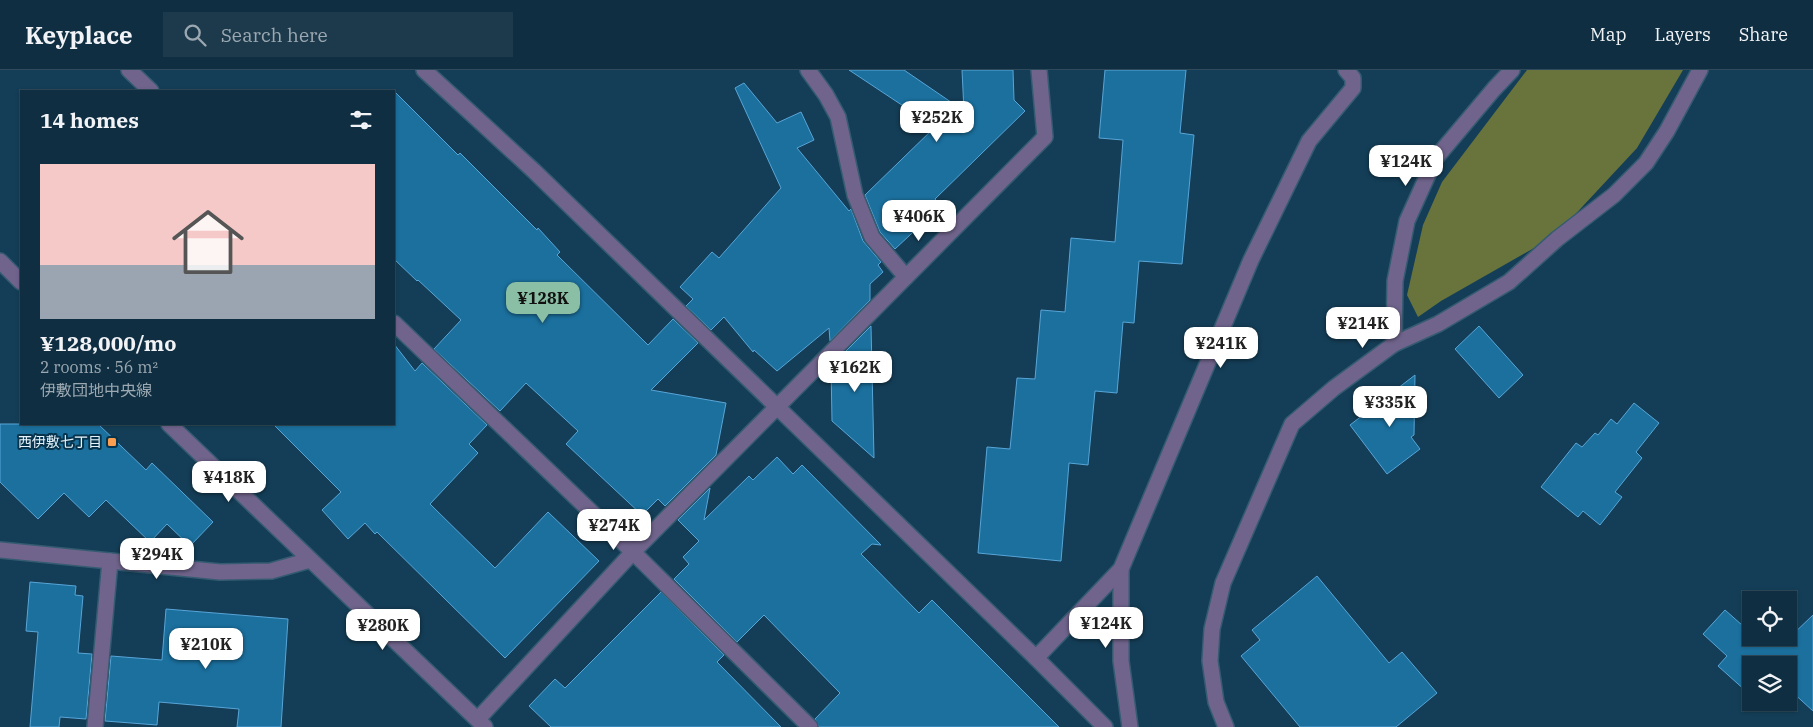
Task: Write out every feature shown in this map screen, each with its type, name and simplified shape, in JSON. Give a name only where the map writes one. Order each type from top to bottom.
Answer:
[{"type":"street","points":[[129,70],[151,90]]},
{"type":"street","points":[[424,70],[534,170],[1105,727]]},
{"type":"street","points":[[808,70],[826,95],[838,117],[854,195],[872,237],[906,277]]},
{"type":"street","points":[[169,425],[481,723],[633,552],[1045,137],[1039,70]]},
{"type":"street","points":[[1036,658],[1121,569],[1251,260],[1309,141],[1352,88],[1353,78],[1346,70]]},
{"type":"street","points":[[1394,344],[1395,282],[1407,221],[1435,159],[1494,88],[1512,70]]},
{"type":"street","points":[[1226,727],[1216,702],[1210,661],[1212,629],[1223,582],[1292,424],[1334,388],[1394,344],[1438,324],[1508,282],[1557,239],[1614,195],[1646,163],[1667,130],[1700,70]]},
{"type":"street","points":[[0,261],[20,281]]},
{"type":"street","points":[[395,324],[633,552],[810,727]]},
{"type":"street","points":[[0,550],[229,572],[272,571],[310,560]]},
{"type":"street","points":[[95,727],[110,561]]},
{"type":"street","points":[[1121,569],[1120,661],[1130,727]]},
{"type":"green space","points":[[1527,70],[1683,70],[1637,148],[1555,236],[1441,301],[1418,317],[1407,295],[1423,225],[1442,182]]},
{"type":"building","points":[[849,70],[904,70],[964,111],[962,70],[1013,70],[1014,100],[1025,111],[935,199],[941,206],[895,249],[880,232],[865,195],[935,127]]},
{"type":"building","points":[[1105,70],[1186,70],[1180,133],[1194,135],[1182,264],[1139,261],[1134,323],[1123,322],[1117,393],[1095,391],[1088,465],[1069,463],[1061,561],[978,553],[987,447],[1010,449],[1017,378],[1035,379],[1041,310],[1065,312],[1071,238],[1115,242],[1123,140],[1099,138]]},
{"type":"building","points":[[744,83],[777,123],[801,112],[814,140],[797,148],[849,211],[851,209],[863,241],[881,262],[878,265],[883,272],[870,284],[870,300],[830,341],[829,328],[777,371],[754,350],[753,352],[724,317],[711,330],[686,306],[693,299],[680,287],[712,252],[719,258],[781,188],[735,88]]},
{"type":"building","points":[[395,92],[458,155],[460,153],[537,230],[538,228],[560,252],[557,255],[648,345],[673,319],[698,343],[651,390],[726,403],[716,455],[665,506],[658,499],[642,515],[566,444],[578,431],[526,383],[500,411],[434,349],[461,320],[395,260]]},
{"type":"building","points":[[871,326],[874,458],[832,421],[831,366]]},
{"type":"building","points":[[1479,326],[1523,375],[1499,398],[1455,349]]},
{"type":"building","points":[[395,345],[415,371],[422,363],[487,425],[469,444],[478,453],[430,504],[495,568],[548,512],[599,561],[505,658],[377,532],[375,534],[365,523],[348,539],[322,510],[341,492],[274,425],[395,425]]},
{"type":"building","points":[[1415,375],[1414,435],[1411,437],[1420,449],[1387,474],[1350,425]]},
{"type":"building","points":[[1634,403],[1659,423],[1636,452],[1642,458],[1615,492],[1622,497],[1600,525],[1583,511],[1578,517],[1541,487],[1576,443],[1582,447],[1595,433],[1598,435],[1611,419],[1617,424]]},
{"type":"building","points":[[0,424],[99,425],[146,470],[152,463],[213,522],[190,546],[167,524],[150,542],[106,500],[89,517],[64,493],[38,519],[0,482]]},
{"type":"building","points":[[777,457],[793,474],[802,465],[881,545],[872,544],[861,554],[919,613],[932,600],[1059,727],[819,727],[815,719],[840,693],[764,615],[737,642],[674,579],[689,564],[683,557],[699,541],[678,520],[710,488],[704,520],[749,476],[753,480]]},
{"type":"building","points":[[1317,576],[1389,663],[1402,652],[1437,693],[1396,727],[1300,727],[1241,656],[1260,640],[1252,630]]},
{"type":"building","points":[[30,582],[76,586],[75,595],[83,596],[78,653],[92,654],[86,719],[60,717],[59,727],[30,727],[38,632],[26,631]]},
{"type":"building","points":[[661,592],[724,655],[717,662],[781,727],[551,727],[529,706],[555,679],[565,688]]},
{"type":"building","points":[[166,609],[288,619],[281,727],[237,727],[239,709],[159,702],[157,725],[105,721],[111,656],[162,660]]},
{"type":"building","points":[[1725,610],[1742,625],[1742,646],[1797,646],[1797,630],[1813,615],[1813,711],[1797,696],[1797,656],[1742,656],[1742,688],[1718,666],[1727,656],[1703,634]]},
{"type":"place","name":"西伊敷七丁目","points":[[112,442]]}]
